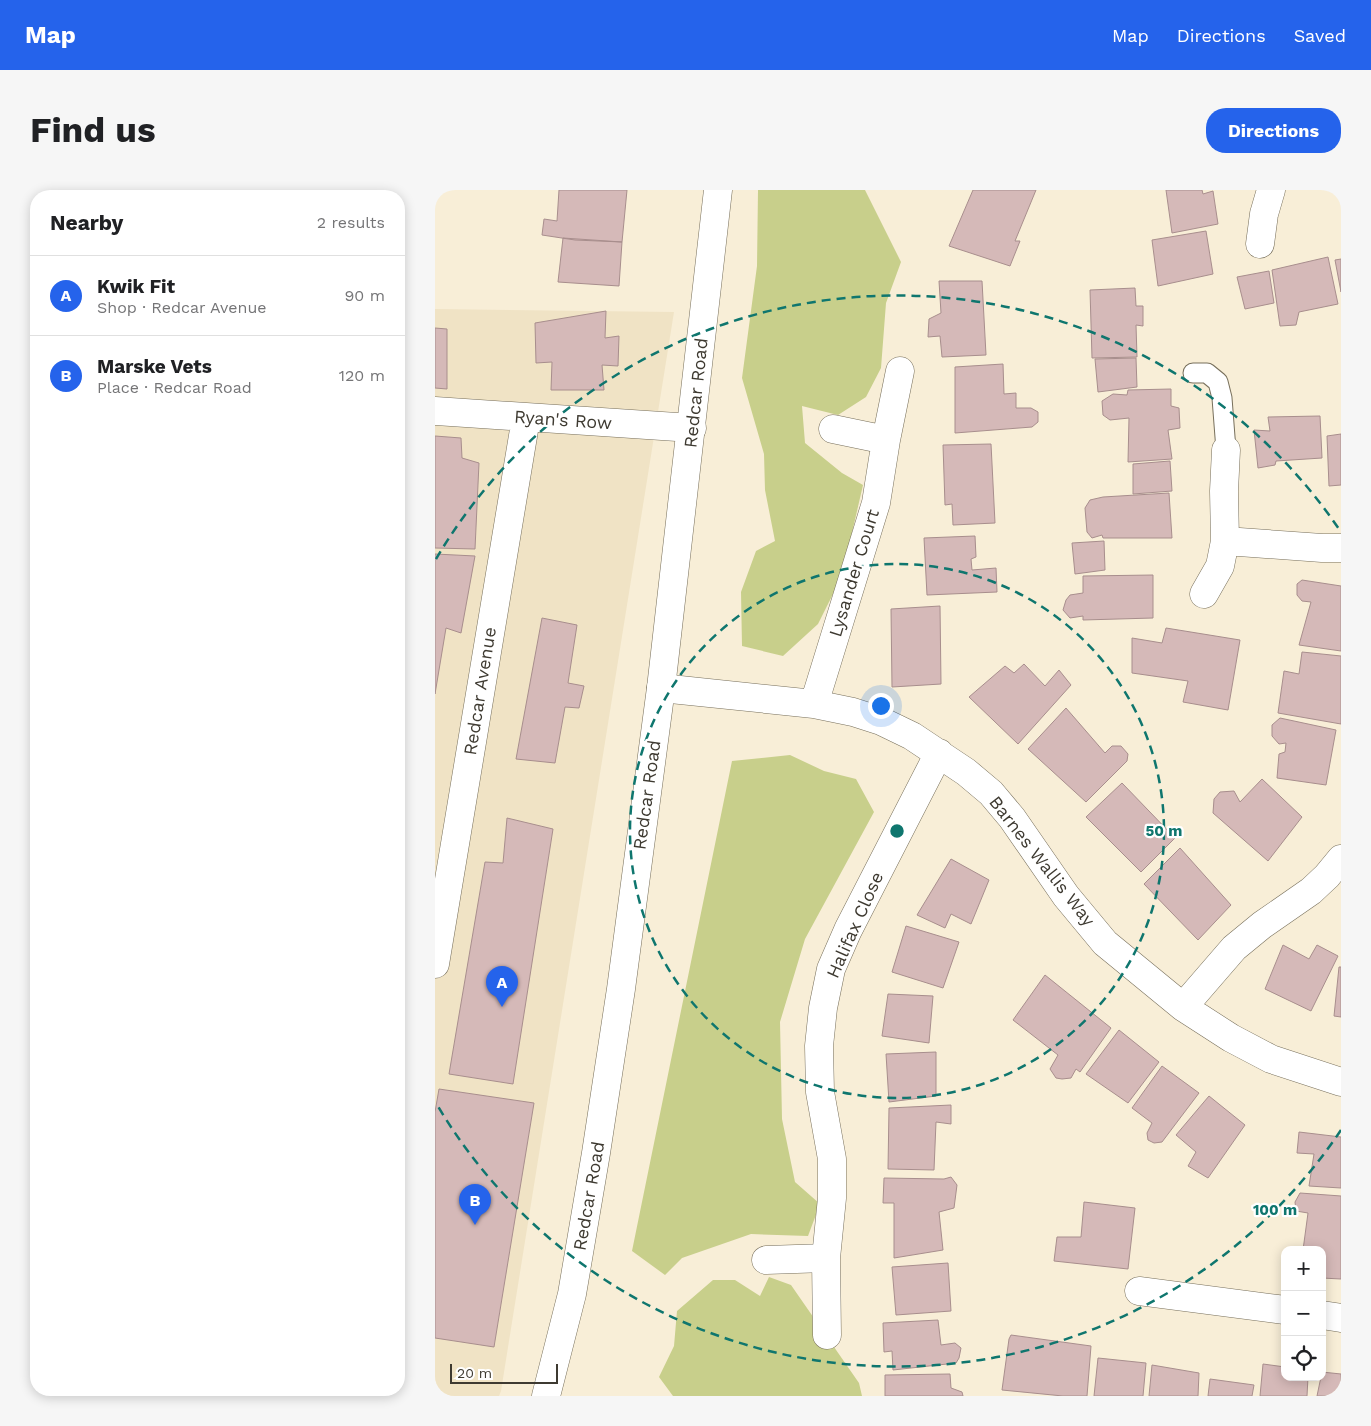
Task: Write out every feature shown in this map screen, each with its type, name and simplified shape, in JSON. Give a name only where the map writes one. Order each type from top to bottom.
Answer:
[{"type":"street","name":"Redcar Road","points":[[545,1396],[572,1294],[597,1153],[621,989],[661,688],[718,190]]},
{"type":"street","points":[[1260,244],[1264,214],[1271,190]]},
{"type":"street","name":"Lysander Court","points":[[814,704],[876,503],[900,371]]},
{"type":"street","name":"Ryan's Row","points":[[435,411],[692,428]]},
{"type":"street","name":"Redcar Avenue","points":[[435,964],[526,418]]},
{"type":"street","points":[[833,429],[886,440]]},
{"type":"street","points":[[1204,594],[1220,566],[1225,541],[1224,491],[1226,450]]},
{"type":"street","points":[[1225,541],[1341,548]]},
{"type":"street","name":"Barnes Wallis Way","points":[[661,688],[814,704],[853,712],[881,721],[912,736],[966,772],[991,794],[1012,818],[1067,896],[1105,943],[1183,1007],[1231,1038],[1271,1059],[1341,1082]]},
{"type":"street","name":"Halifax Close","points":[[827,1335],[826,1258],[833,1198],[832,1159],[820,1092],[819,1046],[823,1008],[831,969],[848,930],[939,753]]},
{"type":"street","points":[[1183,1007],[1234,948],[1262,925],[1311,891],[1341,859]]},
{"type":"street","points":[[766,1260],[826,1258]]},
{"type":"street","points":[[1139,1291],[1281,1309]]},
{"type":"street","points":[[1326,1316],[1341,1318]]},
{"type":"lane","points":[[1193,373],[1207,373],[1218,382],[1226,450]]},
{"type":"shaded area","points":[[435,309],[674,312],[499,1396],[435,1396]]},
{"type":"green space","points":[[758,190],[865,190],[901,262],[886,303],[881,368],[866,397],[838,415],[802,406],[805,443],[842,473],[863,485],[842,576],[818,624],[783,656],[742,646],[741,592],[756,551],[775,541],[765,490],[764,454],[742,378],[757,266]]},
{"type":"green space","points":[[790,755],[824,771],[856,779],[874,812],[805,939],[780,1022],[782,1119],[795,1182],[820,1204],[808,1236],[751,1234],[682,1258],[665,1275],[632,1251],[732,761]]},
{"type":"green space","points":[[769,1277],[791,1285],[859,1383],[862,1396],[673,1396],[659,1377],[674,1346],[677,1311],[713,1280],[735,1280],[760,1296]]},
{"type":"building","points":[[559,190],[627,190],[622,242],[575,240],[542,235],[544,219],[557,221]]},
{"type":"building","points":[[973,190],[1036,190],[1015,241],[1020,241],[1010,266],[949,246]]},
{"type":"building","points":[[1166,190],[1202,190],[1203,194],[1213,191],[1218,224],[1172,233]]},
{"type":"building","points":[[1206,231],[1213,274],[1158,286],[1152,240]]},
{"type":"building","points":[[563,238],[622,242],[619,286],[558,282]]},
{"type":"building","points":[[1328,257],[1338,304],[1299,312],[1296,325],[1280,326],[1272,270]]},
{"type":"building","points":[[1341,259],[1341,292],[1335,260]]},
{"type":"building","points":[[1269,271],[1274,303],[1245,309],[1237,277]]},
{"type":"building","points":[[939,281],[982,281],[986,355],[942,357],[940,336],[928,337],[929,319],[941,313]]},
{"type":"building","points":[[1135,288],[1136,306],[1143,306],[1143,326],[1136,325],[1137,357],[1092,358],[1090,290]]},
{"type":"building","points":[[606,311],[605,338],[619,336],[618,366],[602,365],[604,390],[551,390],[552,362],[536,363],[535,323]]},
{"type":"building","points":[[435,328],[447,329],[447,389],[435,388]]},
{"type":"building","points":[[1136,358],[1137,387],[1098,392],[1095,359]]},
{"type":"building","points":[[1003,364],[1004,394],[1016,393],[1016,408],[1031,408],[1038,412],[1038,422],[1032,427],[955,433],[955,367]]},
{"type":"building","points":[[1171,389],[1171,406],[1179,408],[1180,428],[1168,430],[1172,459],[1128,462],[1129,418],[1110,420],[1103,415],[1102,401],[1113,394],[1127,395],[1128,390]]},
{"type":"building","points":[[1320,416],[1322,458],[1276,461],[1275,465],[1258,468],[1254,430],[1270,431],[1268,417]]},
{"type":"building","points":[[1341,434],[1341,485],[1329,486],[1327,436]]},
{"type":"building","points":[[435,436],[461,438],[462,458],[479,463],[475,549],[435,548]]},
{"type":"building","points":[[991,444],[995,523],[953,525],[952,504],[945,505],[943,445]]},
{"type":"building","points":[[1170,461],[1172,491],[1133,494],[1133,464]]},
{"type":"building","points":[[1169,493],[1172,538],[1103,538],[1102,535],[1092,538],[1087,532],[1085,508],[1090,500],[1103,497]]},
{"type":"building","points":[[975,536],[976,557],[971,559],[972,570],[996,568],[997,592],[927,595],[924,538]]},
{"type":"building","points":[[1104,541],[1105,570],[1075,574],[1072,543]]},
{"type":"building","points":[[435,554],[475,556],[461,633],[446,628],[435,694]]},
{"type":"building","points":[[1153,575],[1153,618],[1083,620],[1083,616],[1070,618],[1063,610],[1066,600],[1070,595],[1083,593],[1083,576]]},
{"type":"building","points":[[1302,580],[1341,586],[1341,651],[1299,645],[1311,602],[1302,601],[1297,595],[1297,584]]},
{"type":"building","points":[[940,606],[941,684],[892,687],[891,609]]},
{"type":"building","points":[[542,618],[577,625],[568,683],[584,686],[579,708],[565,707],[555,763],[516,759]]},
{"type":"building","points":[[1166,628],[1240,640],[1228,710],[1183,702],[1188,681],[1132,673],[1132,638],[1162,643]]},
{"type":"building","points":[[1302,652],[1341,656],[1341,724],[1278,713],[1284,671],[1299,674]]},
{"type":"building","points":[[1024,664],[1045,686],[1059,670],[1071,685],[1018,744],[969,697],[1005,666],[1014,673]]},
{"type":"building","points":[[1066,708],[1105,753],[1112,746],[1121,746],[1128,754],[1127,761],[1086,802],[1028,749]]},
{"type":"building","points":[[1280,718],[1336,730],[1326,785],[1277,778],[1279,754],[1285,752],[1286,743],[1279,744],[1272,736],[1272,725]]},
{"type":"building","points":[[1262,779],[1302,817],[1268,861],[1213,813],[1214,799],[1220,792],[1234,791],[1240,802]]},
{"type":"building","points":[[1122,783],[1175,838],[1141,872],[1086,817]]},
{"type":"building","points":[[507,818],[553,829],[513,1084],[449,1074],[485,862],[503,863]]},
{"type":"building","points":[[1180,848],[1231,905],[1198,940],[1144,884]]},
{"type":"building","points":[[951,859],[989,880],[971,924],[951,914],[945,928],[917,915]]},
{"type":"building","points":[[906,926],[959,942],[943,988],[892,972]]},
{"type":"building","points":[[1283,945],[1309,959],[1317,945],[1338,956],[1311,1011],[1265,989]]},
{"type":"building","points":[[1339,967],[1341,967],[1341,1017],[1334,1016]]},
{"type":"building","points":[[1045,975],[1111,1028],[1080,1072],[1076,1069],[1071,1078],[1056,1078],[1050,1069],[1058,1055],[1013,1020]]},
{"type":"building","points":[[888,994],[933,996],[929,1043],[882,1036]]},
{"type":"building","points":[[1119,1030],[1159,1062],[1128,1103],[1086,1074]]},
{"type":"building","points":[[936,1052],[936,1096],[889,1102],[886,1054]]},
{"type":"building","points":[[1162,1066],[1199,1093],[1162,1142],[1154,1143],[1148,1140],[1147,1133],[1152,1123],[1132,1108]]},
{"type":"building","points":[[439,1089],[534,1103],[494,1347],[435,1338],[435,1112]]},
{"type":"building","points":[[1209,1096],[1245,1125],[1208,1178],[1188,1166],[1196,1152],[1176,1135]]},
{"type":"building","points":[[951,1105],[951,1124],[936,1122],[934,1170],[888,1169],[889,1108]]},
{"type":"building","points":[[1299,1132],[1341,1137],[1341,1188],[1309,1186],[1314,1154],[1297,1153]]},
{"type":"building","points":[[951,1177],[957,1185],[954,1208],[939,1212],[943,1250],[894,1258],[894,1203],[883,1203],[884,1178],[944,1179]]},
{"type":"building","points":[[1300,1193],[1341,1196],[1341,1279],[1326,1278],[1326,1246],[1304,1246],[1308,1213],[1296,1211],[1295,1202]]},
{"type":"building","points":[[1084,1202],[1135,1208],[1128,1269],[1054,1261],[1057,1237],[1081,1237]]},
{"type":"building","points":[[948,1263],[951,1311],[896,1315],[892,1267]]},
{"type":"building","points":[[938,1320],[941,1345],[955,1343],[961,1348],[956,1363],[893,1370],[892,1351],[884,1352],[883,1323]]},
{"type":"building","points":[[1011,1335],[1091,1346],[1087,1396],[1063,1396],[1002,1390]]},
{"type":"building","points":[[1098,1358],[1146,1363],[1143,1396],[1094,1396]]},
{"type":"building","points":[[1263,1364],[1281,1366],[1281,1381],[1308,1381],[1307,1396],[1260,1396]]},
{"type":"building","points":[[1152,1365],[1199,1373],[1198,1396],[1149,1396]]},
{"type":"building","points":[[1326,1372],[1341,1374],[1341,1396],[1317,1396],[1320,1381],[1326,1381]]},
{"type":"building","points":[[950,1374],[951,1388],[962,1392],[963,1396],[885,1396],[885,1375]]},
{"type":"building","points":[[1210,1379],[1254,1385],[1252,1396],[1208,1396]]},
{"type":"place","name":"Kwik Fit","points":[[502,1007]]},
{"type":"place","name":"Marske Vets","points":[[475,1225]]}]
